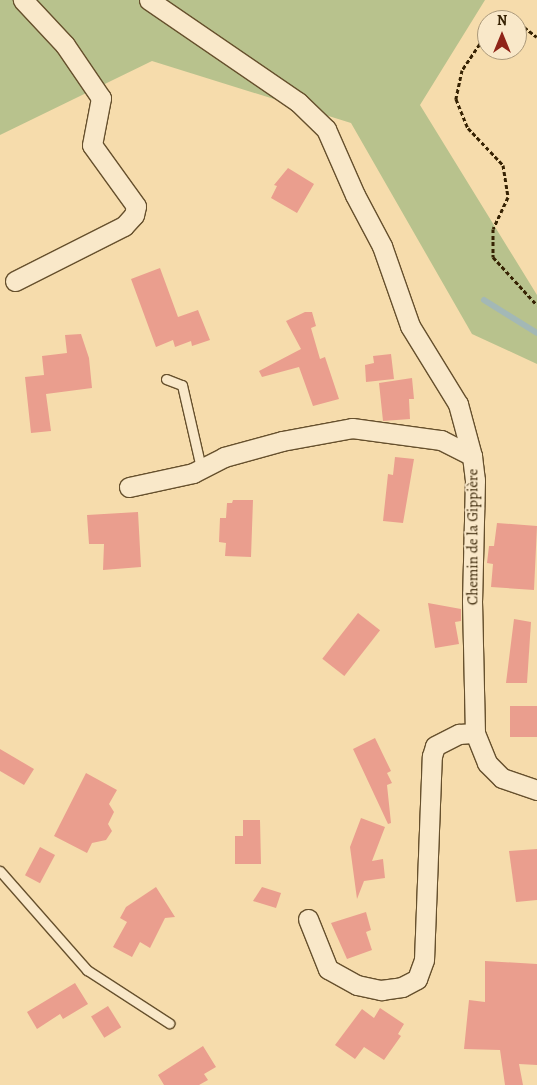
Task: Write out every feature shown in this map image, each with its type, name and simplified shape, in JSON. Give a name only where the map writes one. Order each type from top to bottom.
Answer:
[{"type":"street","points":[[15,281],[124,226],[134,215],[136,206],[92,145],[101,98],[65,45],[23,0]]},
{"type":"street","points":[[149,0],[282,91],[326,128],[355,195],[382,246],[410,326],[458,404],[472,456]]},
{"type":"street","name":"Chemin de la Gippière","points":[[129,487],[201,468],[224,457],[282,441],[352,428],[441,440],[472,456],[475,480],[472,601],[475,733],[487,763],[502,778],[537,790]]},
{"type":"street","points":[[308,919],[328,969],[357,985],[381,990],[402,987],[417,979],[424,960],[432,756],[436,746],[458,734],[475,733]]},
{"type":"lane","points":[[166,380],[182,385],[201,468]]},
{"type":"lane","points":[[0,871],[87,970],[169,1023]]},
{"type":"path","points":[[527,29],[537,37]]},
{"type":"path","points":[[477,48],[462,70],[456,99],[468,128],[504,165],[508,197],[493,229],[493,257],[537,305]]},
{"type":"green space","points":[[0,0],[485,0],[477,10],[477,13],[420,105],[537,295],[537,364],[472,334],[351,123],[152,61],[0,135]]},
{"type":"building","points":[[288,168],[314,184],[297,213],[271,198],[277,186],[274,185]]},
{"type":"building","points":[[160,268],[178,317],[198,310],[210,340],[192,346],[191,341],[175,347],[173,340],[156,347],[131,279]]},
{"type":"building","points":[[305,312],[312,312],[316,326],[311,328],[320,359],[325,357],[339,399],[313,406],[299,367],[262,377],[259,371],[301,349],[286,321]]},
{"type":"building","points":[[81,334],[89,358],[92,388],[46,394],[51,431],[31,433],[25,377],[44,375],[42,356],[67,353],[65,335]]},
{"type":"building","points":[[391,354],[394,379],[366,382],[365,365],[374,363],[373,356]]},
{"type":"building","points":[[412,378],[414,399],[409,399],[410,419],[383,421],[379,383]]},
{"type":"building","points":[[395,457],[414,459],[403,523],[383,521],[388,474],[393,475]]},
{"type":"building","points":[[233,500],[253,500],[251,557],[225,556],[226,543],[219,542],[220,518],[226,518],[227,503],[232,503]]},
{"type":"building","points":[[138,512],[141,567],[103,570],[104,544],[89,544],[87,515]]},
{"type":"building","points":[[497,523],[537,526],[534,590],[491,587],[493,564],[487,563],[489,546],[494,546]]},
{"type":"building","points":[[428,603],[461,609],[461,621],[455,622],[459,644],[435,648]]},
{"type":"building","points":[[358,613],[380,630],[344,676],[322,659]]},
{"type":"building","points":[[514,619],[531,622],[527,683],[506,683]]},
{"type":"building","points":[[510,706],[537,706],[537,737],[510,737]]},
{"type":"building","points":[[375,738],[391,771],[387,773],[392,783],[387,785],[391,823],[388,824],[353,749]]},
{"type":"building","points":[[0,749],[34,769],[24,785],[0,771]]},
{"type":"building","points":[[86,773],[117,790],[109,804],[114,812],[108,824],[112,831],[106,840],[92,843],[87,853],[54,836]]},
{"type":"building","points":[[361,818],[385,827],[372,861],[383,859],[385,878],[364,881],[357,899],[350,847]]},
{"type":"building","points":[[243,820],[260,820],[261,864],[235,864],[235,836],[243,836]]},
{"type":"building","points":[[40,847],[55,855],[40,883],[25,875]]},
{"type":"building","points":[[537,849],[537,900],[516,902],[509,851]]},
{"type":"building","points":[[156,887],[175,917],[165,918],[150,948],[140,942],[132,957],[113,947],[127,922],[120,918],[126,907]]},
{"type":"building","points":[[262,887],[281,893],[276,908],[253,901]]},
{"type":"building","points":[[366,912],[371,930],[366,932],[372,950],[347,959],[331,923]]},
{"type":"building","points":[[485,961],[537,964],[537,1065],[519,1064],[523,1085],[505,1085],[500,1050],[464,1049],[469,1000],[485,1002]]},
{"type":"building","points":[[75,983],[88,1004],[63,1019],[60,1014],[37,1029],[27,1012]]},
{"type":"building","points":[[108,1006],[121,1027],[104,1038],[91,1017]]},
{"type":"building","points":[[380,1008],[404,1024],[398,1034],[401,1036],[384,1060],[364,1047],[355,1059],[335,1045],[362,1009],[374,1018]]},
{"type":"building","points":[[203,1046],[216,1067],[204,1074],[208,1080],[199,1085],[164,1085],[158,1075]]},
{"type":"waterway","points":[[484,300],[537,333]]}]
